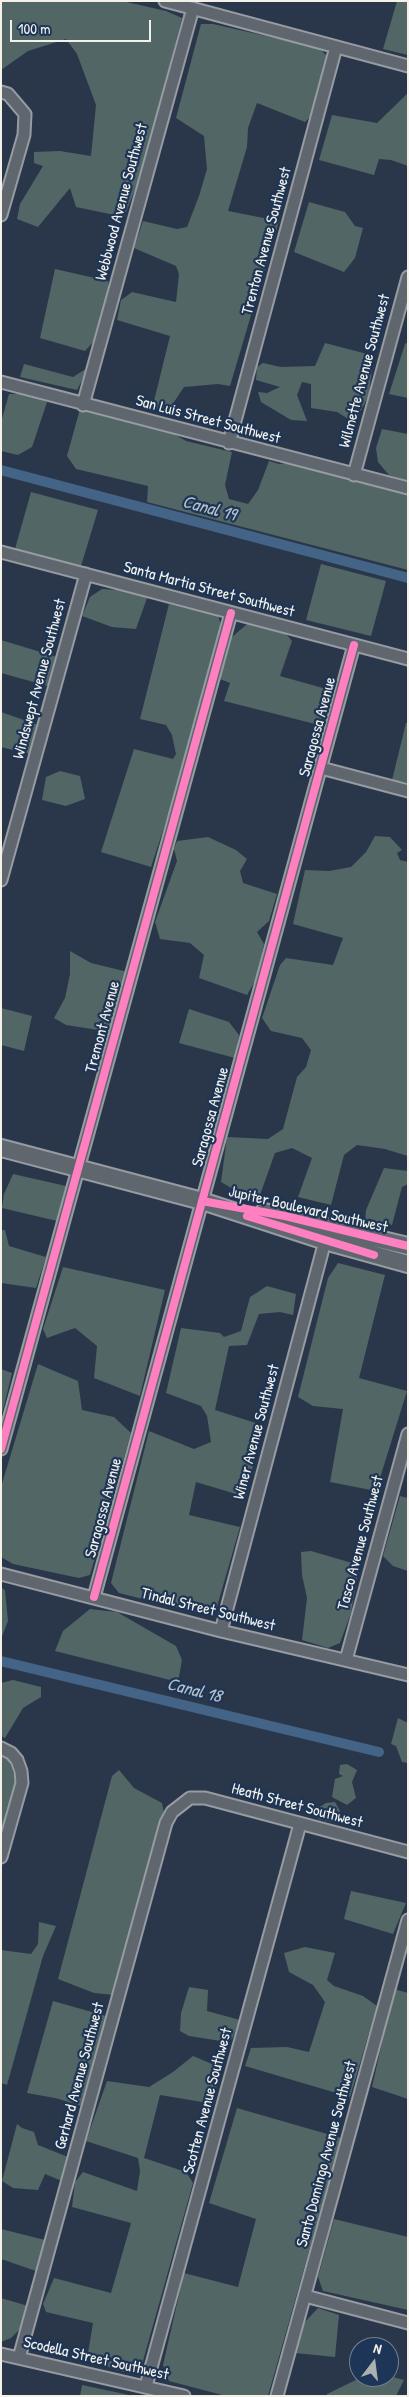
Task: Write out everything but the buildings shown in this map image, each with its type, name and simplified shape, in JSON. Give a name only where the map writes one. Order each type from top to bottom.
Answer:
[{"type":"street","points":[[165,1],[408,66]]},
{"type":"street","name":"Webbwood Avenue Southwest","points":[[83,405],[192,8]]},
{"type":"street","name":"Trenton Avenue Southwest","points":[[229,443],[336,47]]},
{"type":"street","points":[[1,92],[8,94],[25,114],[24,135],[1,215]]},
{"type":"street","name":"Wilmette Avenue Southwest","points":[[354,474],[408,277]]},
{"type":"street","name":"San Luis Street Southwest","points":[[1,382],[83,405],[408,488]]},
{"type":"street","name":"Santa Martia Street Southwest","points":[[1,552],[408,659]]},
{"type":"street","name":"Windswept Avenue Southwest","points":[[1,880],[86,574]]},
{"type":"street","name":"Tremont Avenue","points":[[1,1449],[231,613]]},
{"type":"street","name":"Saragossa Avenue","points":[[94,1597],[354,645]]},
{"type":"street","points":[[321,768],[408,791]]},
{"type":"street","name":"Jupiter Boulevard Southwest","points":[[1,1148],[202,1201],[325,1241],[408,1264]]},
{"type":"street","name":"Jupiter Boulevard Southwest","points":[[202,1201],[285,1216],[408,1246]]},
{"type":"street","name":"Winer Avenue Southwest","points":[[221,1630],[325,1241]]},
{"type":"street","name":"Tasco Avenue Southwest","points":[[346,1660],[408,1434]]},
{"type":"street","name":"Tindal Street Southwest","points":[[1,1574],[408,1675]]},
{"type":"street","points":[[1,1748],[11,1753],[17,1760],[21,1770],[22,1784],[1,1857]]},
{"type":"street","name":"Heath Street Southwest","points":[[178,1805],[190,1798],[205,1798],[408,1852]]},
{"type":"street","name":"Gerhard Avenue Southwest","points":[[19,2358],[166,1823],[178,1805]]},
{"type":"street","name":"Scotten Avenue Southwest","points":[[146,2386],[300,1824]]},
{"type":"street","name":"Santo Domingo Avenue Southwest","points":[[277,2396],[408,1920]]},
{"type":"street","points":[[304,2296],[408,2323]]},
{"type":"street","name":"Scodella Street Southwest","points":[[1,2354],[184,2396]]},
{"type":"green space","points":[[1,1],[122,1],[166,11],[182,18],[141,175],[124,217],[76,207],[70,188],[38,227],[17,219],[20,204],[43,166],[34,163],[34,152],[60,151],[91,156],[96,105],[77,54],[66,39],[28,51],[1,70]]},
{"type":"green space","points":[[397,1],[408,1],[408,55],[383,49]]},
{"type":"green space","points":[[201,24],[213,24],[319,48],[329,58],[316,111],[305,122],[257,103],[248,128],[247,147],[228,211],[279,221],[230,386],[218,384],[184,387],[170,408],[152,409],[170,336],[117,320],[121,300],[132,292],[176,302],[179,274],[176,266],[134,248],[143,221],[177,229],[187,227],[199,196],[207,169],[204,136],[176,118]]},
{"type":"green space","points":[[408,93],[408,166],[391,160],[379,159],[374,175],[319,160],[332,115],[377,123]]},
{"type":"green space","points":[[309,202],[345,212],[355,226],[363,228],[355,258],[344,272],[294,252]]},
{"type":"green space","points":[[55,269],[108,281],[110,292],[95,340],[85,351],[40,338]]},
{"type":"green space","points":[[408,342],[408,398],[389,394],[405,344]]},
{"type":"green space","points":[[325,343],[371,355],[372,367],[369,395],[356,420],[350,420],[337,412],[311,408],[311,384],[302,382],[297,395],[307,421],[291,420],[261,402],[258,392],[267,393],[280,387],[256,380],[257,367],[263,363],[281,367],[315,366]]},
{"type":"green space","points":[[24,364],[73,377],[89,367],[77,390],[20,377]]},
{"type":"green space","points":[[9,394],[28,394],[47,402],[32,447],[18,455],[1,451],[1,422]]},
{"type":"green space","points":[[80,409],[174,434],[186,441],[232,452],[225,485],[229,499],[248,504],[258,490],[269,461],[279,464],[288,463],[408,494],[408,570],[147,502],[148,486],[76,469],[67,456]]},
{"type":"green space","points":[[382,429],[408,434],[408,481],[389,475],[378,462],[376,448]]},
{"type":"green space","points":[[31,492],[98,510],[81,566],[15,549]]},
{"type":"green space","points":[[321,564],[386,581],[371,636],[306,620]]},
{"type":"green space","points":[[102,589],[131,591],[147,598],[136,629],[112,627],[82,616],[90,597]]},
{"type":"green space","points":[[169,604],[218,616],[222,627],[176,791],[151,867],[101,852],[134,749],[173,759],[176,754],[172,735],[166,725],[140,719]]},
{"type":"green space","points":[[247,624],[286,634],[292,641],[280,676],[330,690],[323,726],[224,701],[230,683],[220,679],[232,637]]},
{"type":"green space","points":[[1,640],[57,657],[48,686],[1,673]]},
{"type":"green space","points":[[1,712],[38,725],[30,754],[1,747]]},
{"type":"green space","points":[[406,723],[408,723],[408,783],[392,780]]},
{"type":"green space","points":[[60,771],[80,776],[85,799],[66,806],[42,800],[46,777]]},
{"type":"green space","points":[[375,836],[390,837],[402,850],[397,853],[400,860],[408,862],[408,1156],[385,1149],[357,1145],[344,1155],[331,1205],[298,1197],[312,1158],[292,1148],[275,1153],[260,1195],[233,1189],[221,1182],[227,1137],[268,1139],[283,1129],[297,1077],[306,1067],[311,1050],[302,1038],[271,1031],[262,1018],[280,965],[286,958],[333,965],[343,938],[293,924],[305,870],[329,871],[351,867],[366,852]]},
{"type":"green space","points":[[208,837],[236,850],[247,859],[240,871],[243,883],[277,894],[269,921],[257,932],[264,944],[258,976],[247,995],[199,978],[204,955],[190,943],[160,939],[155,922],[177,861],[174,849],[177,841]]},
{"type":"green space","points":[[70,951],[91,963],[128,972],[111,1032],[66,1025],[54,1018],[65,998],[70,974]]},
{"type":"green space","points":[[1,1008],[32,1016],[24,1051],[1,1045]]},
{"type":"green space","points":[[189,1009],[229,1022],[239,1035],[235,1058],[179,1043]]},
{"type":"green space","points":[[384,1168],[408,1171],[408,1184],[402,1187],[392,1225],[365,1221],[366,1210]]},
{"type":"green space","points":[[13,1174],[66,1186],[57,1221],[2,1208],[4,1194]]},
{"type":"green space","points":[[1,1230],[5,1230],[9,1246],[46,1257],[36,1288],[1,1283]]},
{"type":"green space","points":[[338,1263],[385,1275],[359,1378],[407,1391],[376,1491],[330,1482],[343,1409],[313,1406],[298,1397],[328,1278]]},
{"type":"green space","points":[[63,1267],[165,1290],[140,1396],[94,1378],[97,1346],[75,1328],[47,1338],[43,1329]]},
{"type":"green space","points":[[267,1286],[296,1294],[293,1315],[280,1312],[259,1314],[247,1345],[229,1346],[215,1410],[262,1425],[246,1497],[196,1482],[189,1515],[240,1527],[216,1610],[207,1615],[119,1593],[111,1583],[149,1431],[194,1449],[211,1442],[207,1416],[201,1406],[166,1393],[181,1328],[220,1333],[224,1337],[241,1331],[250,1297]]},
{"type":"green space","points":[[38,1364],[78,1381],[82,1410],[114,1417],[131,1433],[90,1575],[79,1578],[13,1564],[1,1557],[1,1487]]},
{"type":"green space","points":[[1,1369],[12,1373],[1,1418]]},
{"type":"green space","points":[[400,1496],[408,1498],[408,1571],[393,1566],[383,1556]]},
{"type":"green space","points":[[311,1551],[359,1565],[351,1613],[340,1643],[328,1648],[302,1640],[307,1598],[302,1575],[301,1552]]},
{"type":"green space","points":[[1,1588],[5,1590],[8,1621],[1,1639]]},
{"type":"green space","points":[[90,1609],[117,1612],[176,1646],[182,1660],[178,1682],[55,1651],[63,1631]]},
{"type":"green space","points":[[13,1680],[41,1687],[41,1697],[23,1708],[5,1738],[1,1736],[1,1683]]},
{"type":"green space","points":[[398,1718],[408,1723],[408,1763],[402,1762],[396,1746],[391,1744]]},
{"type":"green space","points":[[1,1754],[8,1757],[16,1780],[1,1839]]},
{"type":"green space","points":[[347,1764],[357,1770],[352,1782],[356,1798],[347,1805],[332,1797],[335,1779],[343,1776],[339,1774],[340,1765]]},
{"type":"green space","points":[[119,1770],[134,1788],[162,1803],[164,1813],[114,1995],[94,1993],[58,1979],[112,1776]]},
{"type":"green space","points":[[335,1802],[340,1811],[337,1819],[333,1822],[318,1819],[318,1808],[326,1803]]},
{"type":"green space","points":[[351,1891],[406,1903],[393,1934],[344,1919]]},
{"type":"green space","points":[[39,1922],[56,1926],[43,1956],[7,2085],[1,2083],[1,1950],[31,1954],[38,1944]]},
{"type":"green space","points":[[305,1947],[335,1953],[327,1980],[334,1986],[363,1996],[377,2006],[350,2097],[245,2066],[251,2048],[287,2047],[309,2052],[325,2002],[313,1985],[289,1972],[284,1953]]},
{"type":"green space","points":[[189,1987],[208,1990],[207,2011],[240,2020],[232,2039],[221,2041],[189,2036],[180,2031],[181,2013]]},
{"type":"green space","points":[[394,1989],[408,1993],[408,2099],[372,2087]]},
{"type":"green space","points":[[53,2001],[106,2016],[82,2106],[55,2098],[27,2093]]},
{"type":"green space","points":[[193,2056],[219,2067],[214,2104],[160,2095],[144,2158],[186,2172],[193,2183],[141,2368],[123,2372],[87,2359],[93,2323],[46,2312],[43,2304],[54,2278],[111,2293],[131,2223],[72,2207],[75,2182],[83,2172],[137,2191],[140,2171],[138,2158],[86,2141],[107,2081],[149,2087],[173,2072]]},
{"type":"green space","points":[[237,2108],[341,2138],[268,2396],[226,2396],[169,2381],[163,2365],[184,2273],[238,2287],[256,2219],[209,2203]]},
{"type":"green space","points":[[17,2124],[34,2132],[38,2145],[68,2157],[62,2181],[45,2174],[38,2190],[13,2188],[2,2181]]},
{"type":"green space","points":[[334,2219],[408,2237],[408,2310],[323,2291],[318,2277]]},
{"type":"green space","points":[[1,2229],[45,2240],[36,2271],[1,2259]]},
{"type":"green space","points":[[1,2298],[28,2306],[22,2327],[11,2338],[1,2342]]},
{"type":"green space","points":[[318,2308],[339,2315],[335,2357],[295,2353],[303,2324]]},
{"type":"green space","points":[[399,2379],[404,2380],[396,2396],[327,2396],[327,2394],[349,2383],[349,2387],[399,2387]]},
{"type":"green space","points":[[82,2385],[134,2396],[80,2396]]},
{"type":"waterway","name":"Canal 19","points":[[1,470],[408,578]]},
{"type":"waterway","name":"Canal 18","points":[[1,1661],[379,1752]]},
{"type":"cycle path","points":[[1,1449],[231,613]]},
{"type":"cycle path","points":[[94,1597],[354,645]]},
{"type":"cycle path","points":[[202,1201],[285,1216],[408,1246]]},
{"type":"cycle path","points":[[247,1216],[374,1255]]}]
